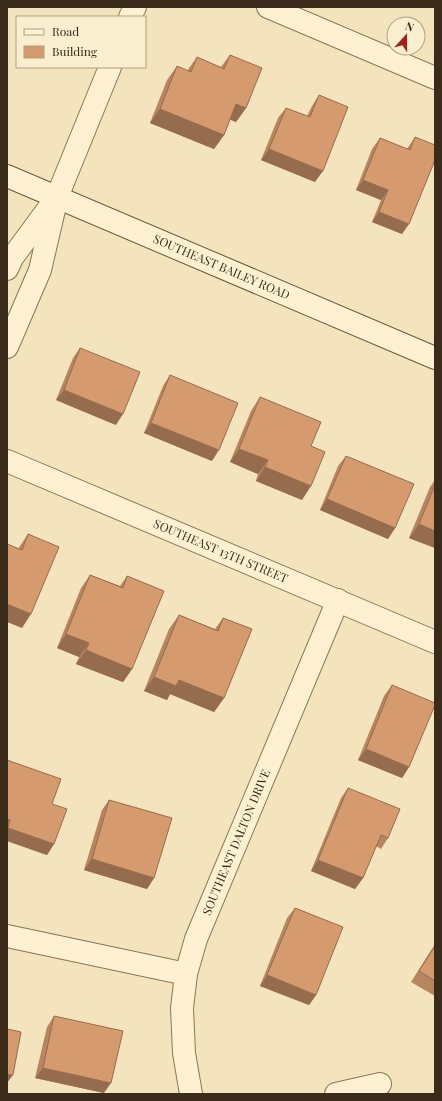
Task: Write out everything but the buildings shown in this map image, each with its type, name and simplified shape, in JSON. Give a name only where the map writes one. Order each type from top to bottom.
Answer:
[{"type":"street","points":[[130,16],[135,7]]},
{"type":"street","points":[[268,7],[435,78]]},
{"type":"street","points":[[7,347],[40,270],[57,197],[110,68]]},
{"type":"street","name":"SOUTHEAST BAILEY ROAD","points":[[7,176],[435,358]]},
{"type":"street","points":[[7,269],[12,258],[57,197]]},
{"type":"street","name":"SOUTHEAST 13TH STREET","points":[[7,461],[435,642]]},
{"type":"street","name":"SOUTHEAST DALTON DRIVE","points":[[191,1094],[183,1045],[182,1008],[186,974],[196,939],[338,600]]},
{"type":"street","points":[[7,936],[186,974]]},
{"type":"street","points":[[336,1094],[380,1084]]}]
